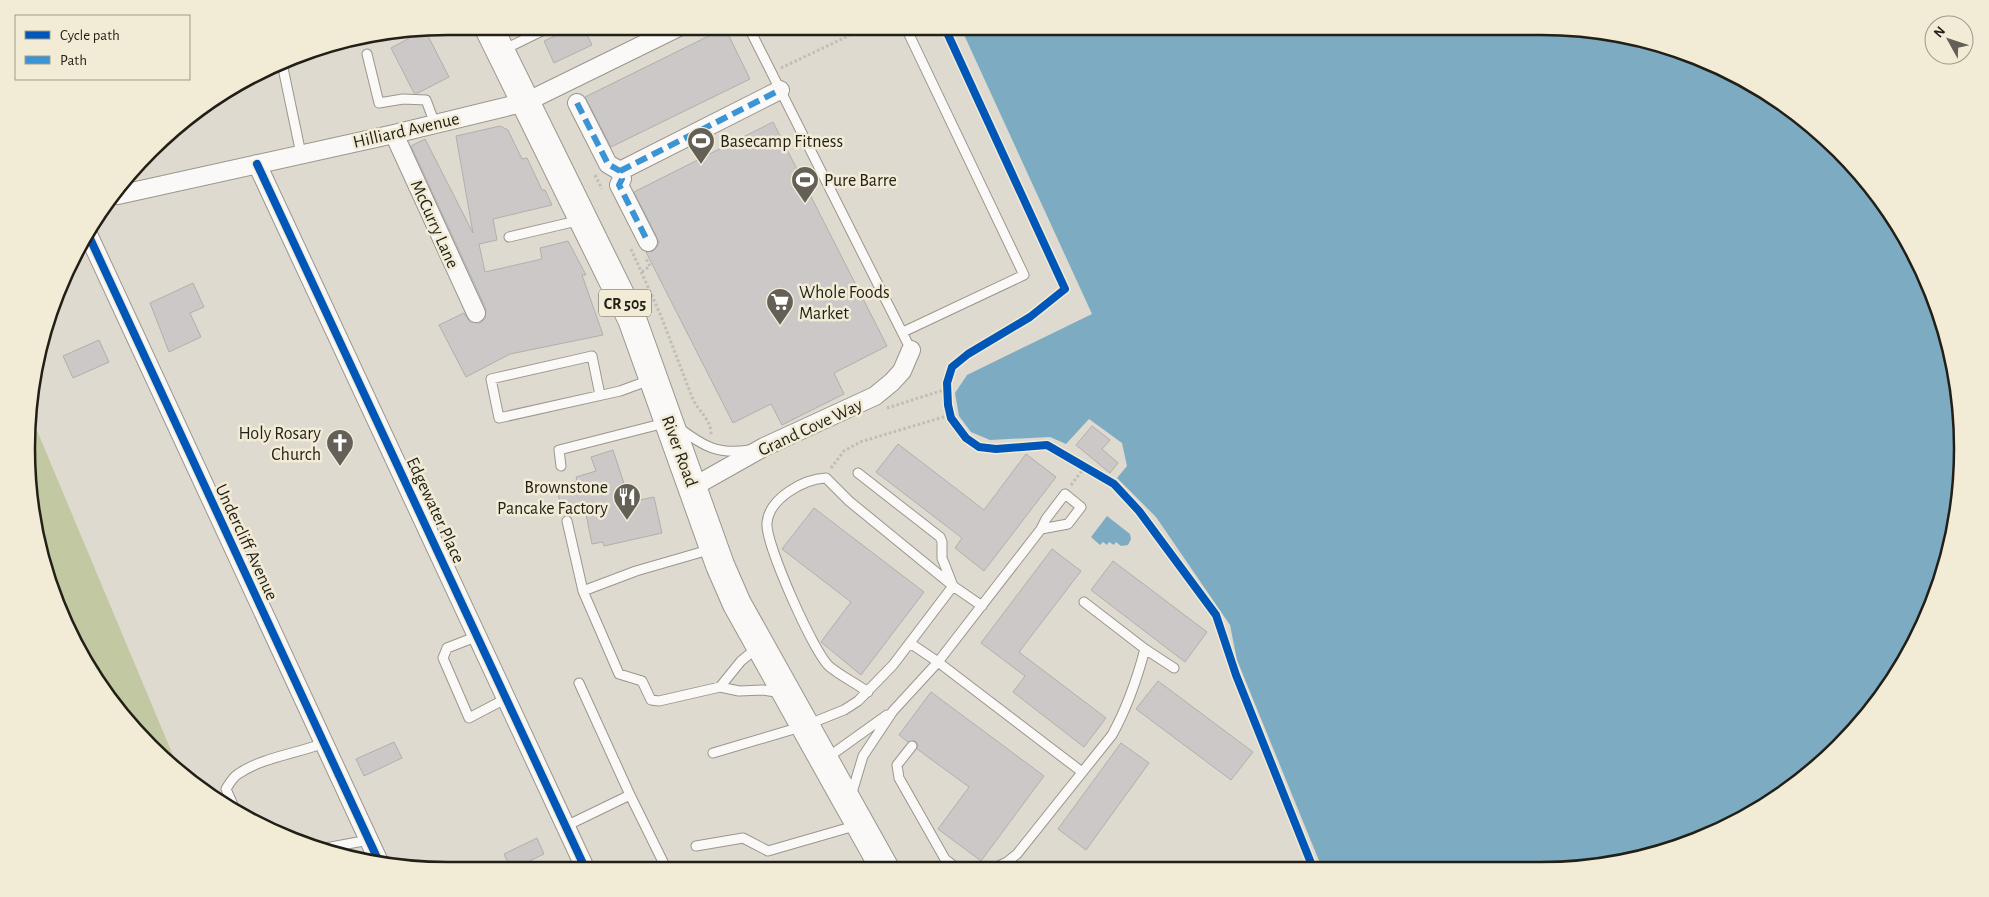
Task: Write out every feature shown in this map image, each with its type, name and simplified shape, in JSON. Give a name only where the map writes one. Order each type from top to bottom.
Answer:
[{"type":"main road","name":"River Road","points":[[492,35],[632,319],[714,548],[737,604],[881,862]]},
{"type":"street","name":"Hilliard Avenue","points":[[123,194],[394,134],[526,102],[664,35]]},
{"type":"street","points":[[620,171],[780,90]]},
{"type":"street","points":[[577,103],[608,164],[620,171],[622,179],[619,185],[648,242]]},
{"type":"street","name":"McCurry Lane","points":[[394,134],[476,313]]},
{"type":"street","name":"Edgewater Place","points":[[257,164],[582,862]]},
{"type":"street","name":"Undercliff Avenue","points":[[91,241],[376,855]]},
{"type":"street","name":"Grand Cove Way","points":[[693,487],[764,447],[875,396],[902,371],[911,350]]},
{"type":"lane","points":[[500,51],[533,35]]},
{"type":"lane","points":[[644,35],[648,43]]},
{"type":"lane","points":[[753,35],[911,350]]},
{"type":"lane","points":[[903,332],[1024,275],[909,35]]},
{"type":"lane","points":[[367,54],[379,103],[404,99],[426,100],[435,124]]},
{"type":"lane","points":[[283,69],[301,154]]},
{"type":"lane","points":[[509,237],[584,219]]},
{"type":"lane","points":[[600,395],[592,356],[491,379],[499,418],[620,391],[654,378]]},
{"type":"lane","points":[[561,466],[559,450],[670,422],[702,445],[713,449],[737,452],[764,447]]},
{"type":"lane","points":[[858,472],[940,538],[942,558],[953,586]]},
{"type":"lane","points":[[868,692],[830,667],[812,641],[775,554],[767,526],[771,510],[781,496],[816,478],[826,478],[849,501],[953,586],[982,606]]},
{"type":"lane","points":[[696,846],[743,838],[768,851],[854,816],[862,756],[893,711],[938,662],[1041,529],[1046,519],[1065,494],[1081,507],[1068,524],[1041,529]]},
{"type":"lane","points":[[567,521],[583,591],[619,674],[642,681],[651,700],[659,701],[720,687],[739,691],[763,690],[785,693]]},
{"type":"lane","points":[[583,591],[636,571],[714,548]]},
{"type":"lane","points":[[713,753],[804,726],[844,710],[868,692],[910,643],[953,586]]},
{"type":"lane","points":[[1084,602],[1145,650],[1174,668]]},
{"type":"lane","points":[[478,636],[447,648],[442,658],[469,718],[507,698]]},
{"type":"lane","points":[[910,643],[938,662],[1082,772]]},
{"type":"lane","points":[[720,687],[741,661],[760,646]]},
{"type":"lane","points":[[1008,862],[1017,854],[1112,735],[1124,714],[1145,650]]},
{"type":"lane","points":[[579,683],[663,862]]},
{"type":"lane","points":[[824,760],[893,711]]},
{"type":"lane","points":[[231,800],[226,789],[237,775],[252,766],[324,743]]},
{"type":"lane","points":[[912,746],[897,765],[899,778],[945,858],[950,862]]},
{"type":"lane","points":[[566,826],[630,795]]},
{"type":"lane","points":[[334,846],[369,840]]},
{"type":"path","points":[[772,73],[850,35]]},
{"type":"path","points":[[948,35],[1065,289],[1030,317],[968,354],[952,367],[946,383],[950,415],[966,438],[979,447],[996,449],[1047,446],[1114,484],[1139,511],[1216,615],[1236,675],[1311,862]]},
{"type":"path","points":[[593,171],[604,192]]},
{"type":"path","points":[[629,244],[661,316],[695,405],[707,418],[711,426],[710,440],[713,449]]},
{"type":"path","points":[[826,478],[832,465],[844,451],[860,442],[950,415]]},
{"type":"path","points":[[1065,494],[1084,468]]},
{"type":"green space","points":[[36,428],[174,757],[156,741],[120,700],[90,655],[66,607],[49,556],[43,529],[36,476]]},
{"type":"water","points":[[964,35],[1540,35],[1594,39],[1648,49],[1699,66],[1747,90],[1792,120],[1833,156],[1851,176],[1869,197],[1899,242],[1923,290],[1932,316],[1940,341],[1950,395],[1954,448],[1953,476],[1946,529],[1940,556],[1923,607],[1899,655],[1869,700],[1851,721],[1833,741],[1792,777],[1747,807],[1699,831],[1648,848],[1621,854],[1568,861],[1320,862],[1237,660],[1230,625],[1156,517],[1117,478],[1127,466],[1122,443],[1089,419],[1066,444],[1050,437],[990,440],[971,432],[959,416],[955,393],[967,375],[1092,314]]},
{"type":"water","points":[[1107,516],[1130,534],[1131,539],[1128,545],[1121,546],[1116,542],[1114,545],[1109,542],[1107,545],[1103,542],[1100,545],[1091,537]]},
{"type":"building","points":[[557,35],[587,35],[592,45],[554,63],[544,41]]},
{"type":"building","points":[[711,35],[728,35],[750,79],[611,147],[585,97]]},
{"type":"building","points":[[428,36],[449,77],[418,93],[414,93],[391,48],[412,37]]},
{"type":"building","points":[[773,122],[887,346],[834,373],[844,394],[782,425],[771,404],[733,423],[646,252],[653,251],[659,242],[634,192]]},
{"type":"building","points":[[500,126],[508,130],[522,159],[527,158],[542,190],[545,190],[552,205],[493,219],[497,240],[479,244],[485,272],[542,259],[540,248],[568,241],[586,275],[582,275],[603,335],[510,354],[466,377],[439,325],[464,313],[470,322],[480,323],[485,319],[486,309],[411,146],[425,139],[473,233],[456,136]]},
{"type":"building","points":[[193,283],[204,307],[190,313],[201,337],[169,352],[150,303]]},
{"type":"building","points":[[99,340],[109,362],[73,378],[63,356]]},
{"type":"building","points":[[1092,426],[1110,440],[1102,449],[1118,463],[1110,473],[1076,445]]},
{"type":"building","points":[[898,444],[984,510],[1026,454],[1056,477],[984,571],[955,548],[962,538],[876,472]]},
{"type":"building","points":[[613,450],[630,502],[654,497],[662,533],[604,546],[603,542],[592,544],[584,504],[563,511],[557,491],[567,488],[566,484],[577,481],[576,477],[596,471],[591,457]]},
{"type":"building","points":[[814,508],[924,592],[861,675],[821,642],[851,602],[782,549]]},
{"type":"building","points":[[1052,549],[1081,571],[1019,652],[1106,718],[1084,747],[1013,692],[1025,676],[981,643]]},
{"type":"building","points":[[1113,561],[1207,632],[1185,662],[1091,590]]},
{"type":"building","points":[[1158,681],[1253,752],[1231,780],[1136,709]]},
{"type":"building","points":[[931,692],[1044,776],[981,861],[938,829],[969,787],[917,749],[918,744],[915,741],[908,742],[899,735]]},
{"type":"building","points":[[394,742],[402,758],[364,776],[356,759]]},
{"type":"building","points":[[1121,743],[1149,763],[1086,850],[1058,829]]},
{"type":"building","points":[[537,838],[544,854],[528,862],[508,862],[504,854]]},
{"type":"marked path","points":[[620,171],[780,90]]},
{"type":"marked path","points":[[577,103],[608,164],[620,171],[622,179],[619,185],[648,242]]},
{"type":"cycle path","points":[[948,35],[1065,289],[1030,317],[968,354],[952,367],[947,383],[948,405],[951,418],[966,438],[979,447],[996,449],[1047,445],[1114,484],[1139,511],[1216,615],[1236,675],[1311,862]]},
{"type":"cycle path","points":[[257,164],[582,862]]},
{"type":"cycle path","points":[[91,241],[376,855]]},
{"type":"place","name":"Basecamp Fitness","points":[[701,165]]},
{"type":"place","name":"Pure Barre","points":[[805,204]]},
{"type":"place","name":"Whole Foods Market","points":[[780,326]]},
{"type":"place","name":"Holy Rosary Church","points":[[340,467]]},
{"type":"place","name":"Brownstone Pancake Factory","points":[[627,521]]}]
